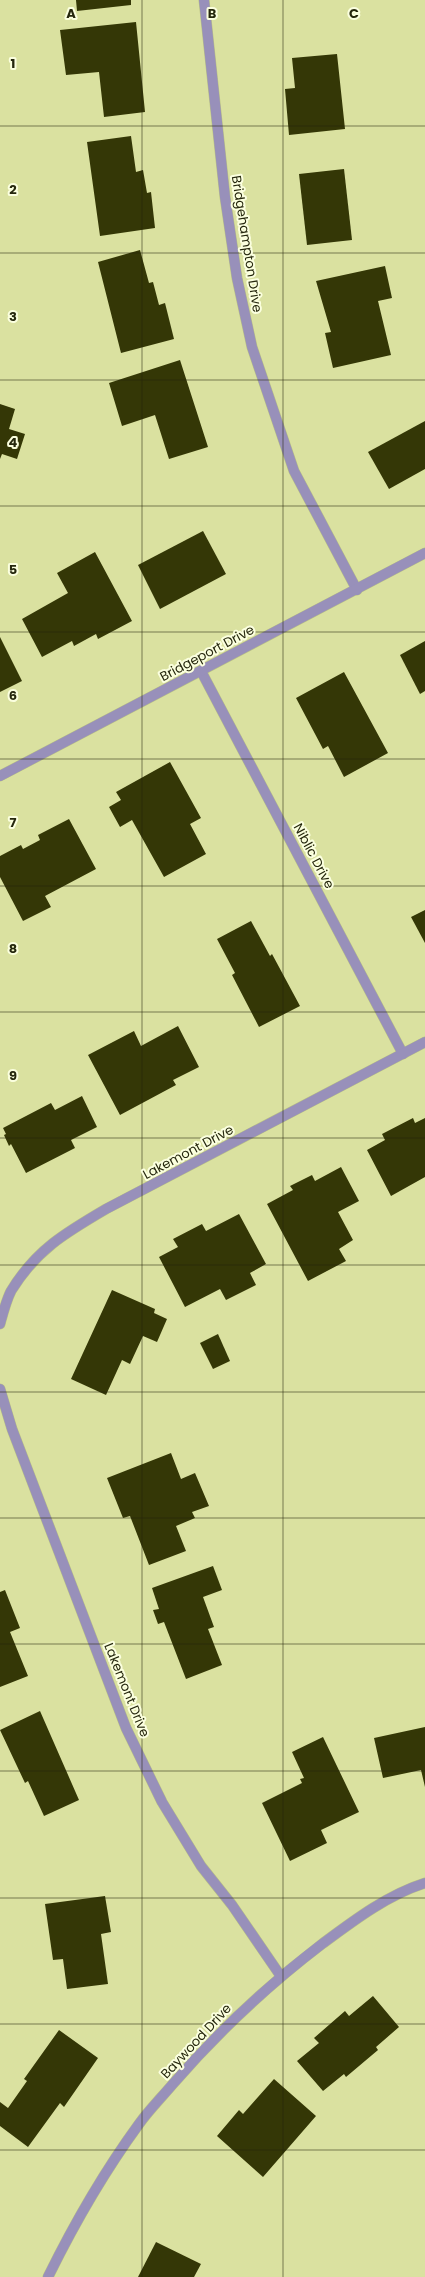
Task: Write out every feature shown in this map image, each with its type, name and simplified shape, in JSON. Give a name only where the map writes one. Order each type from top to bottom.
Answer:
[{"type":"street","name":"Bridgehampton Drive","points":[[207,0],[225,197],[236,278],[252,347],[294,470],[357,590]]},
{"type":"street","name":"Bridgeport Drive","points":[[0,776],[425,553]]},
{"type":"street","name":"Niblic Drive","points":[[201,671],[403,1054]]},
{"type":"street","name":"Lakemont Drive","points":[[0,1324],[10,1293],[34,1258],[63,1234],[106,1209],[425,1042]]},
{"type":"street","name":"Lakemont Drive","points":[[0,1389],[12,1429],[126,1728],[162,1802],[201,1866],[232,1905],[280,1975]]},
{"type":"street","name":"Baywood Drive","points":[[48,2277],[66,2240],[99,2184],[140,2123],[192,2062],[280,1975],[351,1922],[406,1889],[425,1883]]},
{"type":"building","points":[[76,0],[131,0],[131,5],[77,11]]},
{"type":"building","points":[[136,22],[145,112],[104,117],[99,72],[66,75],[60,30]]},
{"type":"building","points":[[337,54],[345,129],[289,135],[285,89],[295,88],[292,58]]},
{"type":"building","points":[[131,136],[136,172],[143,170],[147,193],[151,192],[155,228],[100,236],[87,142]]},
{"type":"building","points":[[344,169],[352,240],[307,245],[299,174]]},
{"type":"building","points":[[140,250],[149,283],[153,282],[159,305],[165,303],[174,339],[121,353],[98,262]]},
{"type":"building","points":[[385,266],[392,298],[378,301],[391,355],[333,368],[325,333],[331,332],[316,281]]},
{"type":"building","points":[[180,360],[208,447],[169,459],[155,415],[122,426],[109,383]]},
{"type":"building","points":[[0,404],[15,409],[9,429],[25,434],[17,459],[2,454],[0,459]]},
{"type":"building","points":[[425,421],[425,469],[389,489],[368,452]]},
{"type":"building","points":[[203,531],[226,574],[160,609],[138,565]]},
{"type":"building","points":[[95,552],[132,621],[98,639],[96,634],[74,646],[72,641],[42,657],[22,619],[68,593],[57,573]]},
{"type":"building","points":[[0,637],[22,681],[0,692]]},
{"type":"building","points":[[425,641],[425,691],[420,694],[400,655]]},
{"type":"building","points":[[344,672],[388,753],[344,777],[328,746],[323,749],[296,698]]},
{"type":"building","points":[[170,762],[201,818],[190,824],[206,854],[164,877],[132,820],[120,827],[109,807],[121,800],[116,792]]},
{"type":"building","points":[[69,819],[96,869],[45,896],[51,907],[23,921],[0,877],[0,856],[21,845],[23,849],[40,840],[38,835]]},
{"type":"building","points":[[425,910],[425,943],[411,917]]},
{"type":"building","points":[[251,921],[270,956],[272,954],[300,1006],[259,1027],[232,975],[235,973],[217,939]]},
{"type":"building","points":[[178,1026],[199,1067],[173,1080],[176,1085],[120,1115],[88,1055],[134,1031],[141,1046]]},
{"type":"building","points":[[82,1096],[97,1127],[71,1140],[75,1148],[26,1173],[11,1144],[9,1146],[4,1135],[6,1134],[3,1128],[51,1103],[55,1110]]},
{"type":"building","points":[[413,1118],[415,1123],[425,1118],[425,1177],[391,1196],[367,1150],[385,1140],[382,1134]]},
{"type":"building","points":[[341,1167],[359,1201],[338,1212],[353,1240],[339,1249],[346,1261],[308,1281],[267,1204],[293,1190],[290,1186],[312,1175],[315,1181]]},
{"type":"building","points":[[239,1214],[266,1264],[250,1273],[256,1285],[226,1300],[220,1289],[185,1307],[159,1257],[178,1247],[173,1239],[202,1224],[206,1231]]},
{"type":"building","points":[[112,1290],[155,1309],[154,1313],[167,1319],[157,1342],[143,1336],[130,1364],[122,1360],[106,1395],[71,1379]]},
{"type":"building","points":[[218,1334],[230,1361],[213,1369],[200,1343]]},
{"type":"building","points":[[171,1453],[181,1479],[195,1473],[209,1506],[192,1512],[195,1518],[176,1526],[186,1551],[149,1565],[130,1516],[123,1518],[107,1478]]},
{"type":"building","points":[[213,1566],[222,1590],[203,1597],[214,1627],[208,1629],[222,1665],[186,1679],[164,1622],[158,1624],[153,1610],[159,1609],[152,1588]]},
{"type":"building","points":[[5,1590],[20,1628],[10,1632],[28,1676],[0,1687],[0,1592]]},
{"type":"building","points":[[40,1711],[79,1800],[44,1816],[28,1781],[25,1783],[0,1730]]},
{"type":"building","points":[[425,1727],[425,1787],[421,1770],[383,1778],[374,1738]]},
{"type":"building","points":[[323,1737],[359,1812],[321,1830],[327,1843],[290,1861],[262,1803],[302,1783],[300,1779],[304,1778],[292,1752]]},
{"type":"building","points":[[105,1896],[111,1932],[101,1934],[108,1984],[67,1989],[63,1959],[53,1960],[45,1904]]},
{"type":"building","points":[[373,1996],[399,2027],[376,2047],[378,2050],[346,2077],[344,2074],[323,2091],[297,2061],[319,2043],[314,2038],[345,2011],[349,2016]]},
{"type":"building","points":[[59,2030],[98,2058],[64,2107],[60,2103],[28,2147],[0,2126],[0,2102],[8,2108],[27,2081],[24,2079]]},
{"type":"building","points":[[274,2079],[316,2116],[263,2177],[217,2136],[239,2110],[243,2114]]},
{"type":"building","points":[[156,2242],[201,2264],[194,2277],[138,2277]]}]
